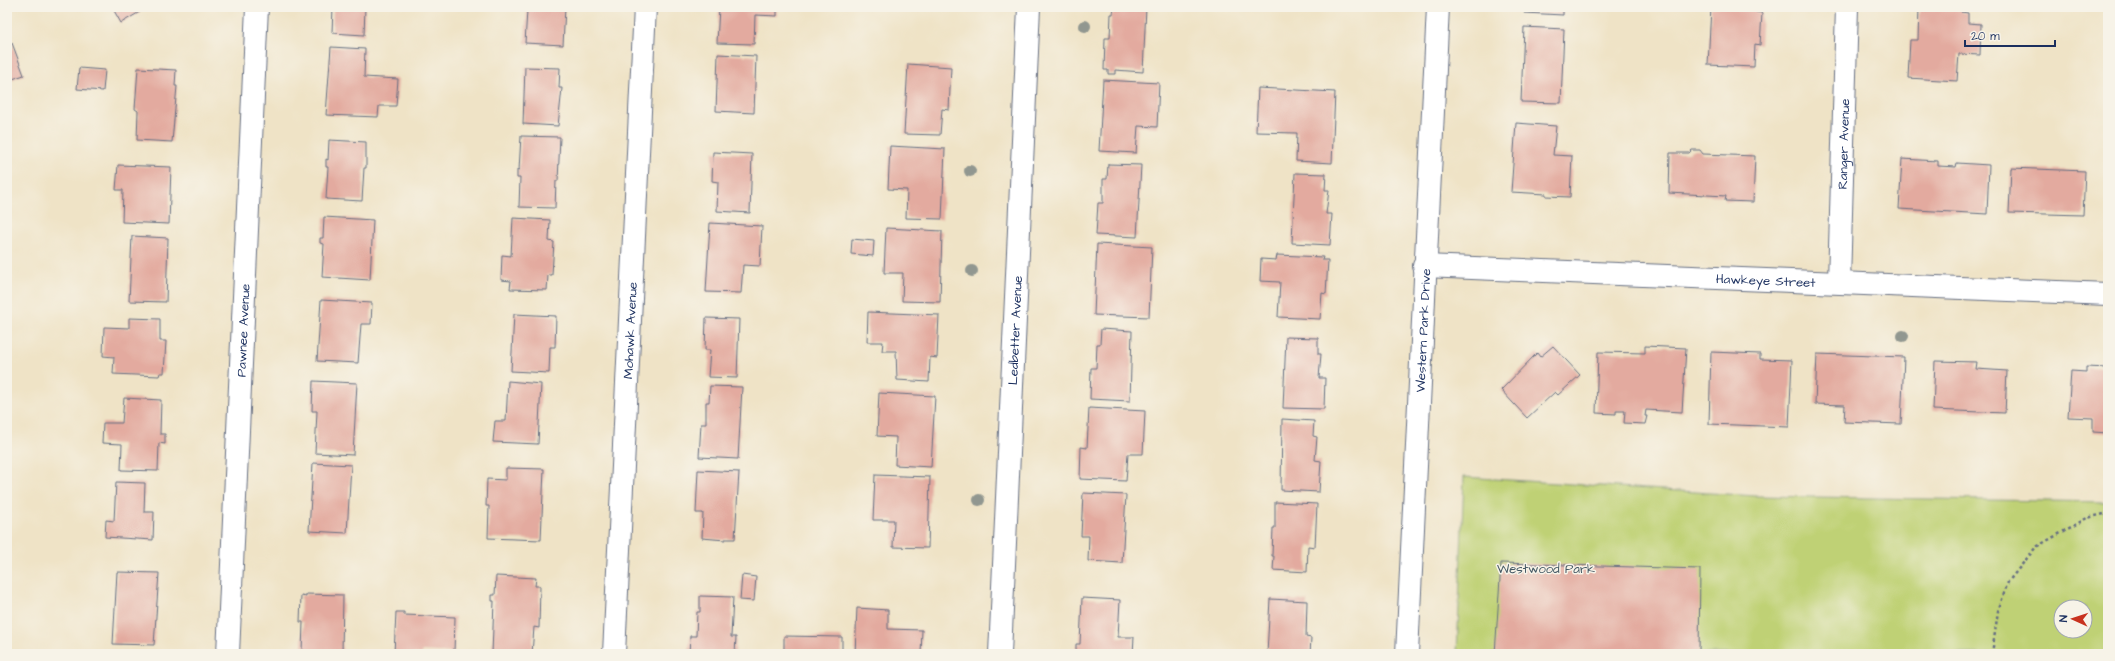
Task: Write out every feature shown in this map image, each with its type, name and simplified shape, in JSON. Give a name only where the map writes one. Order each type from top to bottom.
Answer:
[{"type":"street","name":"Pawnee Avenue","points":[[228,654],[257,7]]},
{"type":"street","name":"Mohawk Avenue","points":[[614,654],[645,7]]},
{"type":"street","name":"Ledbetter Avenue","points":[[1000,654],[1029,7]]},
{"type":"street","name":"Western Park Drive","points":[[1407,654],[1424,266],[1438,7]]},
{"type":"street","name":"Ranger Avenue","points":[[1839,282],[1847,7]]},
{"type":"street","name":"Hawkeye Street","points":[[1424,266],[2108,294]]},
{"type":"path","points":[[1992,654],[1998,611],[2008,582],[2036,547],[2087,518],[2108,513]]},
{"type":"green space","name":"Westwood Park","points":[[1464,477],[1756,496],[2108,502],[2108,654],[1457,654]]},
{"type":"building","points":[[112,7],[148,7],[121,23]]},
{"type":"building","points":[[333,7],[365,7],[364,35],[332,33]]},
{"type":"building","points":[[525,7],[565,7],[563,45],[525,43],[527,10],[525,10]]},
{"type":"building","points":[[719,7],[777,7],[777,16],[755,15],[754,44],[717,43]]},
{"type":"building","points":[[1114,7],[1146,7],[1143,72],[1115,70],[1115,74],[1108,74],[1108,70],[1104,70],[1105,38],[1110,38],[1111,14],[1113,14]]},
{"type":"building","points":[[1525,7],[1563,7],[1563,15],[1524,13]]},
{"type":"building","points":[[1711,7],[1756,7],[1756,12],[1762,13],[1760,45],[1755,44],[1754,67],[1708,65]]},
{"type":"building","points":[[1919,7],[1962,7],[1961,12],[1968,13],[1968,23],[1981,24],[1980,55],[1959,54],[1957,81],[1908,78],[1910,40],[1918,40]]},
{"type":"building","points":[[1524,27],[1564,29],[1561,103],[1521,102]]},
{"type":"building","points":[[12,43],[24,75],[7,81],[7,45]]},
{"type":"building","points":[[331,47],[365,49],[364,77],[398,79],[396,106],[379,106],[378,117],[326,115]]},
{"type":"building","points":[[718,54],[756,56],[754,113],[716,111]]},
{"type":"building","points":[[908,64],[951,67],[949,110],[942,109],[940,135],[904,134]]},
{"type":"building","points":[[525,67],[560,68],[559,88],[562,88],[558,126],[523,124]]},
{"type":"building","points":[[79,68],[105,70],[103,91],[77,89]]},
{"type":"building","points":[[138,68],[176,70],[175,86],[177,86],[172,142],[137,140],[138,111],[135,109]]},
{"type":"building","points":[[1103,80],[1159,83],[1157,127],[1138,126],[1136,153],[1099,151]]},
{"type":"building","points":[[1258,88],[1335,92],[1332,163],[1296,161],[1297,133],[1256,132]]},
{"type":"building","points":[[1516,123],[1556,126],[1553,155],[1572,156],[1570,197],[1511,192]]},
{"type":"building","points":[[521,136],[560,137],[555,208],[519,207],[520,178],[517,178],[517,169],[519,170]]},
{"type":"building","points":[[329,140],[366,142],[366,168],[364,168],[362,201],[326,199],[328,167],[326,167],[326,159],[328,160]]},
{"type":"building","points":[[890,146],[945,149],[942,219],[906,218],[907,190],[888,189]]},
{"type":"building","points":[[1692,150],[1700,150],[1703,154],[1755,156],[1753,202],[1725,201],[1726,196],[1669,193],[1670,153],[1689,153]]},
{"type":"building","points":[[713,152],[752,154],[750,213],[717,211],[718,182],[712,181]]},
{"type":"building","points":[[1902,159],[1938,161],[1938,166],[1956,167],[1957,163],[1989,165],[1987,214],[1899,209]]},
{"type":"building","points":[[1108,164],[1141,165],[1137,237],[1096,235],[1098,203],[1103,203],[1103,179],[1107,179]]},
{"type":"building","points":[[118,165],[171,167],[169,224],[122,222],[123,190],[116,190]]},
{"type":"building","points":[[2011,168],[2085,171],[2083,215],[2009,213]]},
{"type":"building","points":[[1295,173],[1326,174],[1325,190],[1329,190],[1326,214],[1332,214],[1330,245],[1292,243]]},
{"type":"building","points":[[324,217],[373,220],[370,280],[322,277],[324,244],[320,243],[320,238],[323,238]]},
{"type":"building","points":[[513,218],[550,220],[549,241],[554,242],[552,275],[548,275],[547,290],[510,289],[511,281],[501,280],[502,255],[511,256]]},
{"type":"building","points":[[710,223],[762,226],[760,266],[743,265],[741,293],[706,292]]},
{"type":"building","points":[[886,228],[942,231],[940,302],[902,301],[903,273],[884,273]]},
{"type":"building","points":[[132,236],[168,238],[166,302],[129,301]]},
{"type":"building","points":[[852,239],[874,241],[873,256],[851,254]]},
{"type":"building","points":[[1097,244],[1152,247],[1149,317],[1094,315]]},
{"type":"building","points":[[1277,255],[1323,257],[1322,260],[1328,260],[1326,294],[1322,293],[1320,319],[1278,317],[1280,282],[1260,281],[1261,259],[1276,260]]},
{"type":"building","points":[[321,300],[372,303],[371,324],[361,324],[358,363],[317,361]]},
{"type":"building","points":[[868,312],[939,315],[937,358],[930,357],[929,382],[897,380],[896,351],[882,351],[883,342],[867,342]]},
{"type":"building","points":[[514,314],[556,316],[555,347],[550,347],[549,373],[511,371]]},
{"type":"building","points":[[129,318],[160,319],[160,341],[166,341],[164,373],[160,373],[159,376],[113,374],[114,357],[103,356],[104,327],[129,328]]},
{"type":"building","points":[[706,318],[739,319],[737,378],[708,377],[710,350],[705,350]]},
{"type":"building","points":[[1101,329],[1132,331],[1130,401],[1090,399],[1091,368],[1096,368],[1097,344],[1100,344]]},
{"type":"building","points":[[1286,337],[1318,338],[1318,354],[1321,354],[1319,378],[1325,378],[1324,409],[1283,408]]},
{"type":"building","points":[[1553,346],[1580,375],[1558,395],[1555,392],[1527,418],[1501,390],[1537,353],[1540,357]]},
{"type":"building","points":[[1645,346],[1686,348],[1682,412],[1646,410],[1645,416],[1647,416],[1645,424],[1624,423],[1625,411],[1616,411],[1616,414],[1596,413],[1598,352],[1645,353]]},
{"type":"building","points":[[1711,352],[1760,354],[1760,359],[1792,360],[1789,427],[1709,424]]},
{"type":"building","points":[[1817,354],[1904,357],[1901,424],[1844,422],[1845,405],[1815,404]]},
{"type":"building","points":[[1935,361],[1977,362],[1976,369],[2007,371],[2005,413],[1933,410]]},
{"type":"building","points":[[2086,367],[2108,368],[2108,433],[2093,432],[2093,418],[2068,417],[2071,371],[2086,372]]},
{"type":"building","points":[[313,381],[357,383],[353,455],[315,453],[317,411],[312,411]]},
{"type":"building","points":[[508,381],[541,384],[538,444],[493,442],[495,421],[506,421]]},
{"type":"building","points":[[710,386],[742,387],[738,459],[699,457],[701,424],[706,424],[706,402],[709,402]]},
{"type":"building","points":[[879,393],[935,396],[931,467],[895,465],[896,437],[877,436]]},
{"type":"building","points":[[124,398],[161,400],[160,434],[165,434],[165,444],[159,443],[158,471],[121,470],[122,444],[102,443],[103,423],[122,423]]},
{"type":"building","points":[[1089,408],[1145,411],[1143,454],[1128,454],[1126,481],[1080,479],[1081,447],[1087,448]]},
{"type":"building","points":[[1282,419],[1314,421],[1313,436],[1317,437],[1315,460],[1321,461],[1319,492],[1281,490]]},
{"type":"building","points":[[313,463],[351,465],[347,533],[309,531]]},
{"type":"building","points":[[506,468],[544,469],[541,540],[488,538],[489,506],[486,506],[487,479],[506,480]]},
{"type":"building","points":[[698,470],[739,472],[735,539],[725,540],[702,538],[703,513],[696,513]]},
{"type":"building","points":[[875,475],[930,477],[928,548],[893,547],[894,520],[873,520]]},
{"type":"building","points":[[116,482],[145,483],[144,512],[154,512],[153,540],[105,537],[106,520],[114,521]]},
{"type":"building","points":[[1083,493],[1126,495],[1122,563],[1088,561],[1089,536],[1081,536]]},
{"type":"building","points":[[1275,502],[1317,504],[1315,547],[1308,546],[1307,572],[1273,570],[1274,556],[1272,556],[1273,528],[1275,528]]},
{"type":"building","points":[[1501,563],[1700,569],[1699,654],[1495,654]]},
{"type":"building","points":[[117,572],[159,573],[154,645],[113,644]]},
{"type":"building","points":[[742,575],[756,577],[754,601],[740,600]]},
{"type":"building","points":[[496,576],[536,578],[535,586],[540,586],[539,628],[534,627],[532,654],[492,654],[494,601],[492,601],[492,595],[495,595]]},
{"type":"building","points":[[306,594],[343,595],[342,654],[302,652],[303,622],[300,622],[301,595],[306,596]]},
{"type":"building","points":[[700,596],[733,597],[731,637],[736,637],[735,654],[689,654],[690,636],[696,636],[697,612],[700,612]]},
{"type":"building","points":[[1082,598],[1120,600],[1118,637],[1134,637],[1133,654],[1076,654],[1076,644],[1080,644]]},
{"type":"building","points":[[1270,599],[1307,601],[1306,637],[1311,638],[1310,654],[1267,654]]},
{"type":"building","points":[[857,608],[888,610],[888,629],[922,630],[921,654],[855,654]]},
{"type":"building","points":[[396,612],[404,612],[404,615],[455,617],[454,653],[422,651],[422,654],[394,654]]},
{"type":"building","points":[[784,636],[842,637],[842,654],[784,654]]}]
